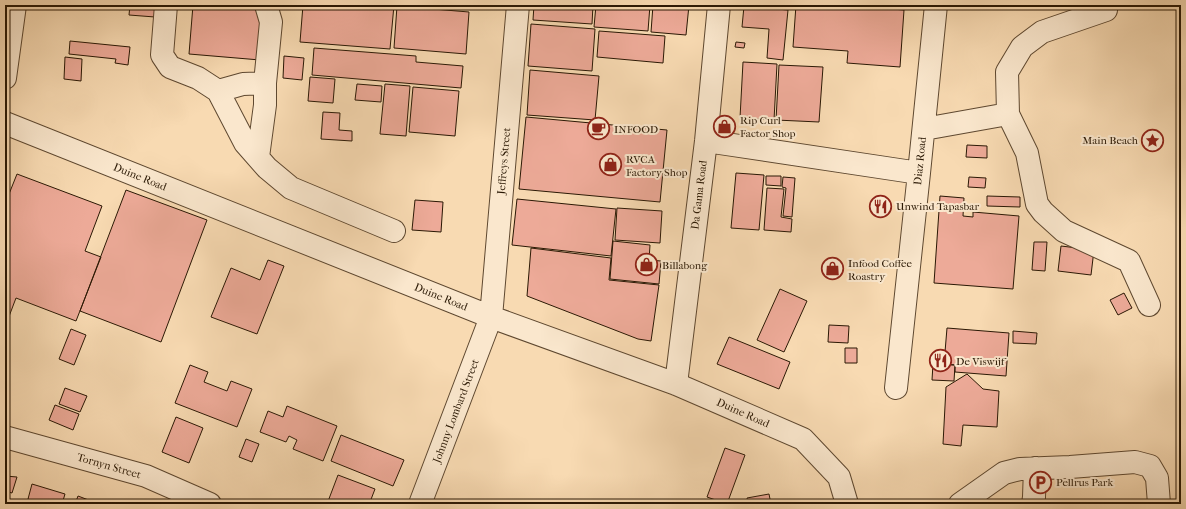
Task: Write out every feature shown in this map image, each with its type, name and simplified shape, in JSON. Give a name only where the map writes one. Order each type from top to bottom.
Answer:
[{"type":"street","points":[[5,78],[15,5]]},
{"type":"street","points":[[166,5],[162,55],[170,68],[198,78],[218,91],[245,143],[267,168],[291,188],[394,231]]},
{"type":"street","points":[[258,157],[265,105],[265,83],[271,22],[266,5]]},
{"type":"street","name":"Jeffreys Street","points":[[491,318],[518,5]]},
{"type":"street","name":"Da Gama Road","points":[[676,384],[706,141],[719,5]]},
{"type":"street","name":"Diaz Road","points":[[896,388],[936,5]]},
{"type":"street","points":[[1106,10],[1042,32],[1022,47],[1007,72],[1008,114],[1027,153],[1037,204],[1043,212],[1064,231],[1129,261],[1149,305]]},
{"type":"street","points":[[218,91],[243,84],[265,83]]},
{"type":"street","points":[[924,129],[1008,114]]},
{"type":"street","name":"Duine Road","points":[[5,123],[491,318],[676,384],[803,439],[839,477],[847,504]]},
{"type":"street","points":[[706,141],[919,174]]},
{"type":"street","name":"Johnny Lombard Street","points":[[420,504],[491,318]]},
{"type":"street","name":"Tornyn Street","points":[[5,437],[146,476],[210,504]]},
{"type":"street","points":[[966,502],[1004,473],[1020,469],[1135,462],[1150,466],[1158,478],[1159,504]]},
{"type":"street","points":[[1033,504],[1035,468]]},
{"type":"building","points":[[68,5],[90,5],[90,9],[68,7]]},
{"type":"building","points":[[130,5],[156,5],[155,17],[129,15]]},
{"type":"building","points":[[193,5],[264,6],[260,60],[189,54]]},
{"type":"building","points":[[303,5],[394,5],[390,49],[300,42]]},
{"type":"building","points":[[534,5],[593,5],[592,24],[533,20]]},
{"type":"building","points":[[596,5],[650,5],[648,31],[594,27]]},
{"type":"building","points":[[653,5],[689,5],[686,35],[651,32]]},
{"type":"building","points":[[796,5],[868,5],[868,7],[904,10],[900,67],[847,63],[848,51],[793,47]]},
{"type":"building","points":[[397,6],[469,12],[466,54],[394,48]]},
{"type":"building","points":[[744,6],[788,10],[783,60],[767,58],[769,29],[742,27]]},
{"type":"building","points":[[531,24],[595,29],[592,71],[528,66]]},
{"type":"building","points":[[599,31],[665,36],[663,63],[597,57]]},
{"type":"building","points":[[70,41],[130,47],[128,65],[115,63],[116,59],[69,54]]},
{"type":"building","points":[[736,42],[745,43],[744,48],[735,47]]},
{"type":"building","points":[[314,48],[416,56],[416,62],[463,66],[461,88],[312,75]]},
{"type":"building","points":[[284,56],[304,58],[302,80],[283,78]]},
{"type":"building","points":[[65,57],[82,59],[81,81],[64,79]]},
{"type":"building","points":[[743,62],[777,64],[774,120],[740,118]]},
{"type":"building","points":[[779,65],[823,67],[819,122],[776,120]]},
{"type":"building","points":[[530,70],[599,76],[595,120],[527,115]]},
{"type":"building","points":[[310,77],[335,79],[333,103],[308,101]]},
{"type":"building","points":[[357,84],[382,86],[381,102],[355,100]]},
{"type":"building","points":[[385,84],[410,86],[406,136],[380,134]]},
{"type":"building","points":[[413,87],[459,91],[455,136],[409,132]]},
{"type":"building","points":[[323,112],[340,113],[339,130],[352,131],[352,141],[321,139]]},
{"type":"building","points":[[526,117],[667,130],[660,202],[519,189]]},
{"type":"building","points":[[967,145],[987,146],[987,158],[966,157]]},
{"type":"building","points":[[736,173],[764,175],[759,230],[731,228]]},
{"type":"building","points":[[17,174],[102,206],[85,251],[101,257],[76,321],[16,298],[5,327],[5,204]]},
{"type":"building","points":[[766,176],[781,176],[781,186],[766,185]]},
{"type":"building","points":[[783,177],[795,178],[792,217],[783,216],[786,188],[782,187]]},
{"type":"building","points":[[969,177],[986,178],[985,188],[968,187]]},
{"type":"building","points":[[767,188],[784,189],[781,217],[792,219],[791,232],[764,230]]},
{"type":"building","points":[[126,190],[207,220],[161,342],[80,311]]},
{"type":"building","points":[[940,196],[964,198],[963,216],[973,217],[973,212],[1019,216],[1013,289],[934,283]]},
{"type":"building","points":[[987,196],[1020,197],[1020,207],[987,206]]},
{"type":"building","points":[[517,199],[616,209],[611,256],[512,245]]},
{"type":"building","points":[[415,200],[443,202],[441,232],[412,230]]},
{"type":"building","points":[[617,208],[662,211],[660,243],[615,240]]},
{"type":"building","points":[[613,241],[650,245],[649,260],[661,261],[659,284],[610,279]]},
{"type":"building","points":[[1034,242],[1047,242],[1045,271],[1032,270]]},
{"type":"building","points":[[1061,246],[1094,250],[1091,275],[1058,271]]},
{"type":"building","points":[[531,248],[611,258],[609,280],[659,285],[651,341],[638,339],[527,296]]},
{"type":"building","points":[[268,260],[284,266],[257,334],[211,317],[231,268],[260,280]]},
{"type":"building","points":[[780,289],[807,301],[784,352],[757,340]]},
{"type":"building","points":[[1124,293],[1132,308],[1118,315],[1110,300]]},
{"type":"building","points":[[829,325],[849,326],[848,343],[828,342]]},
{"type":"building","points":[[947,328],[1009,333],[1006,376],[955,372],[955,365],[944,364]]},
{"type":"building","points":[[71,329],[86,335],[74,365],[59,359]]},
{"type":"building","points":[[1013,331],[1037,333],[1036,344],[1013,343]]},
{"type":"building","points":[[729,337],[790,362],[779,389],[717,364]]},
{"type":"building","points":[[845,348],[857,348],[857,363],[845,363]]},
{"type":"building","points":[[933,364],[955,365],[954,381],[932,380]]},
{"type":"building","points":[[190,365],[208,372],[204,382],[227,391],[231,381],[252,389],[237,427],[175,403]]},
{"type":"building","points":[[967,374],[983,389],[999,391],[997,427],[963,425],[961,446],[943,444],[946,387]]},
{"type":"building","points":[[65,388],[87,396],[80,412],[59,404]]},
{"type":"building","points":[[55,405],[79,414],[73,430],[49,420]]},
{"type":"building","points":[[287,406],[337,426],[323,461],[293,449],[297,440],[289,436],[286,442],[260,432],[268,411],[283,417]]},
{"type":"building","points":[[176,417],[203,428],[189,463],[162,452]]},
{"type":"building","points":[[341,435],[404,460],[393,486],[331,461]]},
{"type":"building","points":[[246,439],[259,444],[252,462],[239,457]]},
{"type":"building","points":[[725,448],[745,455],[727,504],[707,497]]},
{"type":"building","points":[[338,475],[375,489],[370,502],[375,504],[327,504]]},
{"type":"building","points":[[5,476],[17,477],[12,493],[5,491]]},
{"type":"building","points":[[32,484],[65,494],[62,504],[43,504],[28,499]]},
{"type":"building","points":[[769,494],[771,504],[748,504],[747,498]]},
{"type":"building","points":[[78,496],[99,504],[75,504]]},
{"type":"place","name":"Rip Curl Factor Shop","points":[[725,126]]},
{"type":"place","name":"INFOOD","points":[[598,129]]},
{"type":"place","name":"Main Beach","points":[[1153,140]]},
{"type":"place","name":"RVCA Factory Shop","points":[[611,165]]},
{"type":"place","name":"Unwind Tapasbar","points":[[880,206]]},
{"type":"place","name":"Billabong","points":[[647,265]]},
{"type":"place","name":"Infood Coffee Roastry","points":[[832,269]]},
{"type":"place","name":"De Viswijf","points":[[940,361]]},
{"type":"place","name":"Pellrus Park","points":[[1040,482]]}]
